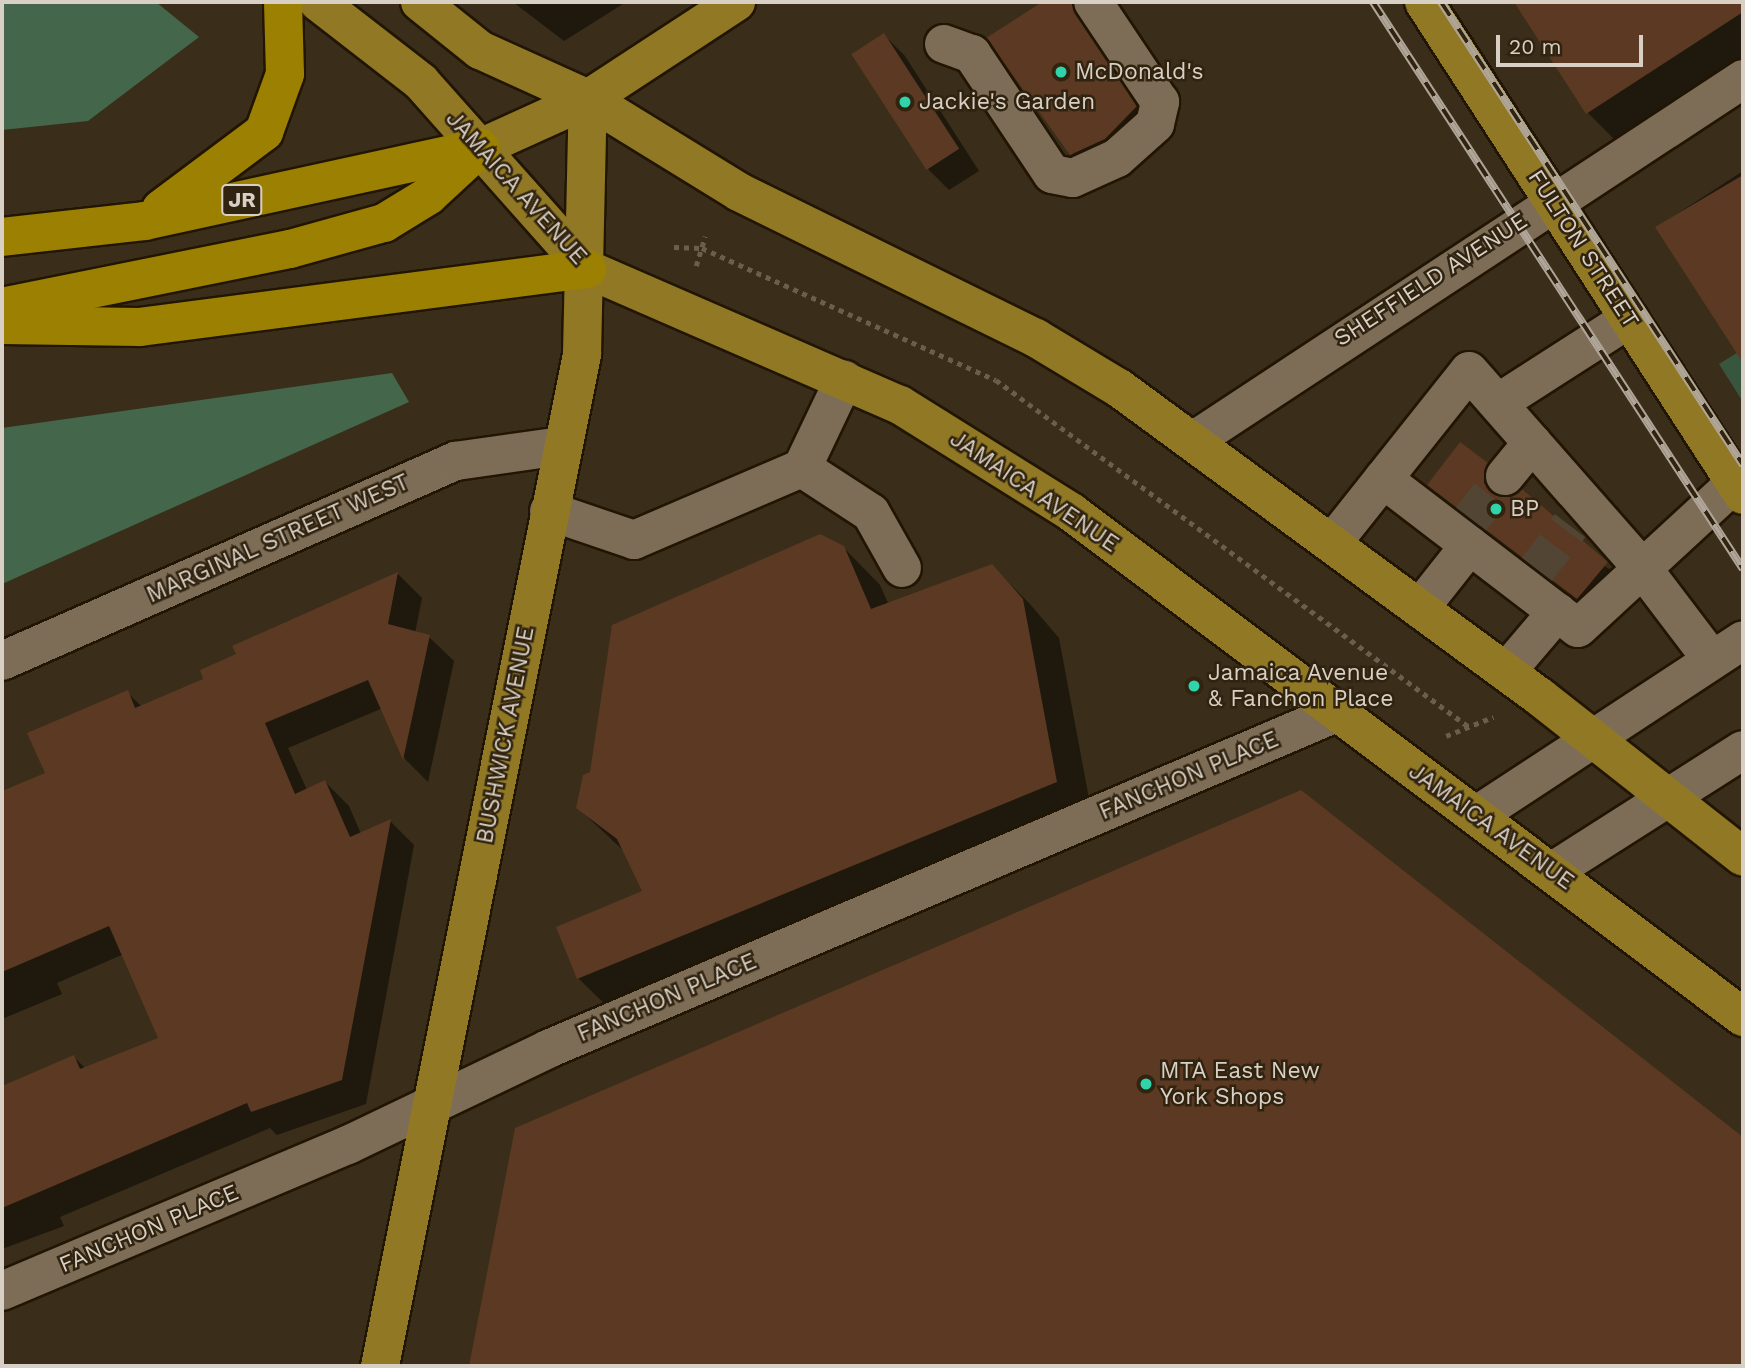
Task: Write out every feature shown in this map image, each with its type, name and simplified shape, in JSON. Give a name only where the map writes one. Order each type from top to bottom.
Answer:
[{"type":"highway","points":[[145,221],[264,132],[285,74],[282,2]]},
{"type":"highway","points":[[2,307],[290,249],[384,223],[428,196],[480,148]]},
{"type":"highway","name":"JR","points":[[2,237],[145,221],[480,148]]},
{"type":"highway","points":[[2,325],[140,327],[587,269]]},
{"type":"main road","name":"JAMAICA AVENUE","points":[[318,2],[421,82],[587,269],[900,405],[1072,512],[1336,713],[1553,871],[1743,1017]]},
{"type":"main road","points":[[420,2],[480,50],[588,99],[739,192],[1036,338],[1193,440],[1333,542],[1506,672],[1743,857]]},
{"type":"main road","points":[[480,148],[588,99],[736,2]]},
{"type":"main road","name":"FULTON STREET","points":[[1424,2],[1739,489]]},
{"type":"main road","name":"BUSHWICK AVENUE","points":[[380,1366],[582,354],[587,269],[588,99]]},
{"type":"street","points":[[944,44],[972,54],[1052,174],[1073,178],[1117,158],[1154,124],[1160,102],[1093,2]]},
{"type":"street","name":"SHEFFIELD AVENUE","points":[[1193,440],[1743,79]]},
{"type":"street","points":[[1498,403],[1629,319]]},
{"type":"street","points":[[1333,542],[1469,371],[1532,443],[1578,516],[1643,569],[1728,650],[1477,815]]},
{"type":"street","points":[[549,511],[634,540],[802,468],[844,380]]},
{"type":"street","points":[[1505,476],[1532,443]]},
{"type":"street","name":"MARGINAL STREET WEST","points":[[2,661],[456,461],[562,446]]},
{"type":"street","points":[[802,468],[871,513],[902,568]]},
{"type":"street","points":[[1383,479],[1529,582],[1557,612],[1578,628],[1643,569],[1739,489]]},
{"type":"street","points":[[1420,608],[1465,535]]},
{"type":"street","points":[[1506,672],[1557,612]]},
{"type":"street","name":"FANCHON PLACE","points":[[2,1291],[1336,713]]},
{"type":"street","points":[[1553,871],[1743,750]]},
{"type":"path","points":[[692,277],[705,236]]},
{"type":"path","points":[[674,247],[702,248],[996,380],[1469,727]]},
{"type":"path","points":[[1435,741],[1497,716]]},
{"type":"green space","points":[[2,2],[156,2],[199,37],[88,121],[2,130]]},
{"type":"green space","points":[[1743,349],[1743,402],[1719,364]]},
{"type":"green space","points":[[392,373],[409,402],[2,584],[2,428]]},
{"type":"building","name":"McDonald's","points":[[1042,2],[1071,2],[1137,106],[1105,139],[1070,155],[986,38]]},
{"type":"building","points":[[1514,2],[1743,2],[1743,12],[1586,114]]},
{"type":"building","name":"Jackie's Garden","points":[[884,33],[959,149],[926,170],[851,54]]},
{"type":"building","points":[[1743,175],[1743,363],[1655,227]]},
{"type":"building","name":"BP","points":[[1460,442],[1488,463],[1484,483],[1492,493],[1512,497],[1522,489],[1608,562],[1577,599],[1427,485]]},
{"type":"building","points":[[820,534],[844,546],[871,609],[992,564],[1023,599],[1057,782],[577,979],[556,927],[642,891],[617,839],[576,808],[583,775],[590,772],[612,625]]},
{"type":"building","points":[[398,572],[388,624],[430,635],[403,760],[368,680],[265,723],[295,794],[325,780],[350,837],[391,819],[342,1080],[251,1112],[247,1103],[2,1208],[2,1086],[74,1055],[80,1069],[158,1038],[109,926],[2,972],[2,791],[45,773],[27,733],[128,690],[135,708],[203,679],[200,670],[236,654],[232,646]]},
{"type":"building","name":"MTA East New York Shops","points":[[1301,790],[1743,1137],[1743,1366],[469,1366],[515,1128]]},
{"type":"tunnel","points":[[1466,525],[1505,476]]},
{"type":"tunnel","points":[[1532,576],[1570,526]]},
{"type":"railway","points":[[1373,2],[1743,569]]},
{"type":"railway","points":[[1441,2],[1743,465]]},
{"type":"place","name":"McDonald's","points":[[1061,72]]},
{"type":"place","name":"Jackie's Garden","points":[[905,102]]},
{"type":"place","name":"BP","points":[[1496,509]]},
{"type":"place","name":"Jamaica Avenue & Fanchon Place","points":[[1194,686]]},
{"type":"place","name":"MTA East New York Shops","points":[[1146,1084]]}]
